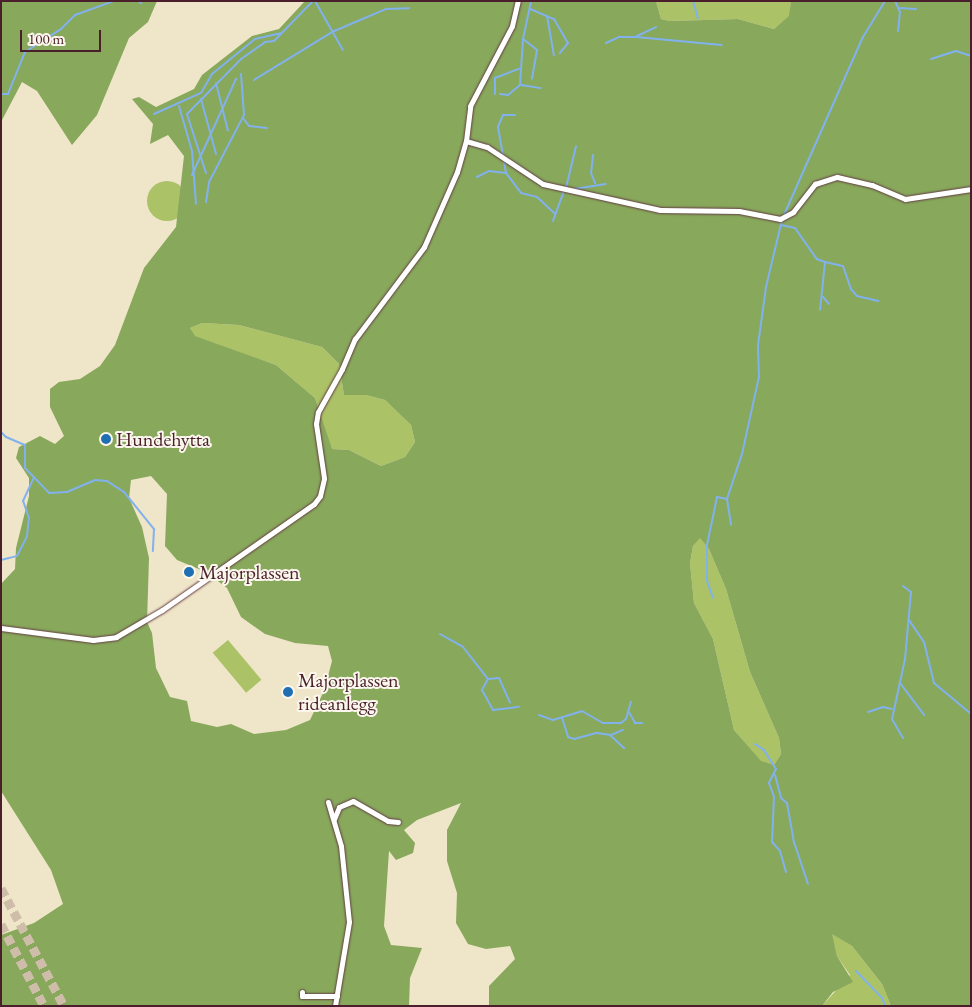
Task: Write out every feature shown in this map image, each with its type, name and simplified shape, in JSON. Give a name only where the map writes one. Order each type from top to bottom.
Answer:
[{"type":"street","points":[[1,628],[108,640],[128,631],[212,575],[310,508],[320,496],[324,467],[316,424],[318,412],[342,370],[357,335],[419,258],[451,186],[466,141],[470,106],[512,26],[518,1]]},
{"type":"street","points":[[466,141],[487,147],[543,184],[660,210],[739,211],[780,219],[793,212],[815,184],[837,177],[872,185],[904,199],[971,188]]},
{"type":"street","points":[[334,820],[339,807],[350,801],[358,802],[388,821],[398,822]]},
{"type":"street","points":[[328,802],[341,846],[349,922],[335,1006]]},
{"type":"street","points":[[302,992],[302,996],[337,996]]},
{"type":"green space","points":[[1,1],[157,1],[148,22],[129,38],[97,115],[72,145],[37,91],[22,82],[1,122]]},
{"type":"green space","points":[[305,1],[656,1],[661,19],[670,21],[738,19],[774,29],[789,16],[791,1],[971,1],[971,1006],[891,1006],[882,984],[852,946],[832,934],[837,956],[853,982],[833,992],[822,1006],[489,1006],[489,986],[515,959],[510,946],[486,949],[468,944],[456,923],[457,893],[447,861],[447,830],[461,803],[417,820],[404,830],[415,843],[413,853],[396,860],[389,851],[384,926],[391,945],[422,948],[410,978],[409,1006],[1,1006],[1,935],[34,923],[63,904],[51,870],[1,791],[1,584],[15,569],[16,548],[29,496],[29,478],[16,458],[19,447],[40,436],[55,444],[64,436],[50,407],[50,389],[59,382],[80,379],[100,366],[115,345],[144,268],[176,227],[184,156],[168,135],[150,144],[153,124],[132,99],[139,97],[156,107],[194,89],[202,75],[252,36],[279,29]],"holes":[[[202,323],[239,325],[322,347],[339,364],[344,395],[366,395],[385,400],[411,425],[415,442],[405,457],[381,466],[349,450],[332,449],[315,398],[276,365],[195,336],[190,328]],[[151,476],[167,494],[165,546],[177,560],[206,572],[227,588],[241,617],[265,634],[295,643],[328,646],[332,661],[324,691],[310,720],[286,730],[254,734],[231,724],[217,727],[191,721],[187,701],[170,697],[156,668],[152,633],[147,622],[149,558],[142,527],[129,498],[131,480]],[[700,538],[709,549],[726,589],[750,672],[779,738],[781,754],[774,765],[761,761],[734,730],[713,639],[694,603],[690,563],[693,546]]]},
{"type":"green space","points":[[656,1],[791,1],[790,16],[774,29],[738,19],[670,21],[661,19]]},
{"type":"green space","points":[[167,181],[181,187],[187,201],[181,215],[167,221],[153,215],[147,201],[153,187]]},
{"type":"green space","points":[[202,323],[239,325],[322,347],[339,364],[344,395],[366,395],[385,400],[411,425],[415,442],[405,457],[381,466],[349,450],[331,449],[315,398],[276,365],[194,336],[190,328]]},
{"type":"green space","points":[[700,537],[709,549],[726,589],[750,672],[779,738],[781,754],[774,765],[761,762],[734,730],[713,639],[694,603],[690,563],[693,546]]},
{"type":"green space","points":[[228,640],[261,680],[246,693],[213,653]]},
{"type":"green space","points":[[831,933],[852,946],[882,984],[891,1006],[822,1006],[850,975],[837,956]]},
{"type":"waterway","points":[[1,94],[8,94],[25,52],[61,29],[75,15],[114,1]]},
{"type":"waterway","points":[[206,173],[187,114],[241,59],[265,42],[274,41],[313,1]]},
{"type":"waterway","points":[[315,1],[343,50]]},
{"type":"waterway","points":[[520,85],[523,39],[531,1]]},
{"type":"waterway","points":[[675,1],[683,1]]},
{"type":"waterway","points":[[693,1],[698,18]]},
{"type":"waterway","points":[[784,215],[863,37],[885,1]]},
{"type":"waterway","points":[[895,1],[900,12],[898,31]]},
{"type":"waterway","points":[[254,80],[332,32],[386,9],[409,8]]},
{"type":"waterway","points":[[898,8],[916,9]]},
{"type":"waterway","points":[[530,9],[554,19],[568,43],[560,53]]},
{"type":"waterway","points":[[547,16],[554,55]]},
{"type":"waterway","points":[[637,36],[656,27]]},
{"type":"waterway","points":[[154,114],[201,93],[212,74],[255,39],[280,33]]},
{"type":"waterway","points":[[49,37],[58,40]]},
{"type":"waterway","points":[[606,43],[619,37],[636,37],[722,45]]},
{"type":"waterway","points":[[523,39],[537,50],[532,79]]},
{"type":"waterway","points":[[931,59],[956,51],[971,56]]},
{"type":"waterway","points":[[495,94],[495,78],[519,69]]},
{"type":"waterway","points":[[206,202],[209,182],[244,115],[241,74]]},
{"type":"waterway","points":[[192,175],[236,79]]},
{"type":"waterway","points":[[216,83],[228,131]]},
{"type":"waterway","points":[[500,94],[508,95],[520,85]]},
{"type":"waterway","points":[[521,85],[541,88]]},
{"type":"waterway","points":[[201,99],[216,154]]},
{"type":"waterway","points":[[179,106],[192,151],[196,204]]},
{"type":"waterway","points":[[515,115],[503,115],[498,127],[506,173],[521,193],[537,197],[555,214]]},
{"type":"waterway","points":[[243,118],[249,126],[267,128]]},
{"type":"waterway","points":[[566,188],[576,146]]},
{"type":"waterway","points":[[593,155],[591,173],[595,183]]},
{"type":"waterway","points":[[477,177],[489,171],[506,173]]},
{"type":"waterway","points":[[574,189],[606,184]]},
{"type":"waterway","points":[[553,221],[564,191]]},
{"type":"waterway","points":[[713,598],[707,581],[707,545],[717,497],[727,499],[742,454],[759,377],[758,345],[766,287],[782,220]]},
{"type":"waterway","points":[[781,225],[795,228],[817,259],[825,262],[820,310]]},
{"type":"waterway","points":[[825,262],[843,266],[851,289],[857,296],[878,301]]},
{"type":"waterway","points":[[823,297],[829,304]]},
{"type":"waterway","points":[[1,432],[6,437],[25,445],[25,468],[49,493],[67,492],[95,480],[107,481],[124,492],[154,529],[153,551]]},
{"type":"waterway","points":[[1,560],[17,556],[27,536],[29,518],[23,501],[34,477]]},
{"type":"waterway","points":[[727,499],[731,525]]},
{"type":"waterway","points":[[903,586],[911,592],[905,659],[892,719],[903,738]]},
{"type":"waterway","points":[[909,620],[924,642],[934,683],[971,714]]},
{"type":"waterway","points":[[440,634],[463,647],[488,679],[499,678],[510,703]]},
{"type":"waterway","points":[[488,679],[482,690],[493,710],[519,707]]},
{"type":"waterway","points":[[900,683],[924,715]]},
{"type":"waterway","points":[[539,715],[553,720],[582,711],[603,723],[621,723],[626,719],[631,702]]},
{"type":"waterway","points":[[868,712],[883,707],[892,709]]},
{"type":"waterway","points":[[629,712],[635,723],[642,723]]},
{"type":"waterway","points":[[562,718],[568,737],[574,739],[597,733],[611,735],[623,730]]},
{"type":"waterway","points":[[611,736],[624,748]]},
{"type":"waterway","points":[[755,744],[764,750],[776,769],[769,783],[774,797],[772,842],[780,851],[786,872]]},
{"type":"waterway","points":[[775,775],[781,798],[787,803],[794,842],[808,884]]},
{"type":"waterway","points":[[856,971],[882,998],[885,1006]]},
{"type":"tunnel","points":[[1,888],[64,1006]]},
{"type":"tunnel","points":[[1,924],[44,1006]]},
{"type":"place","name":"Hundehytta","points":[[106,439]]},
{"type":"place","name":"Majorplassen","points":[[189,572]]},
{"type":"place","name":"Majorplassen rideanlegg","points":[[288,692]]}]
